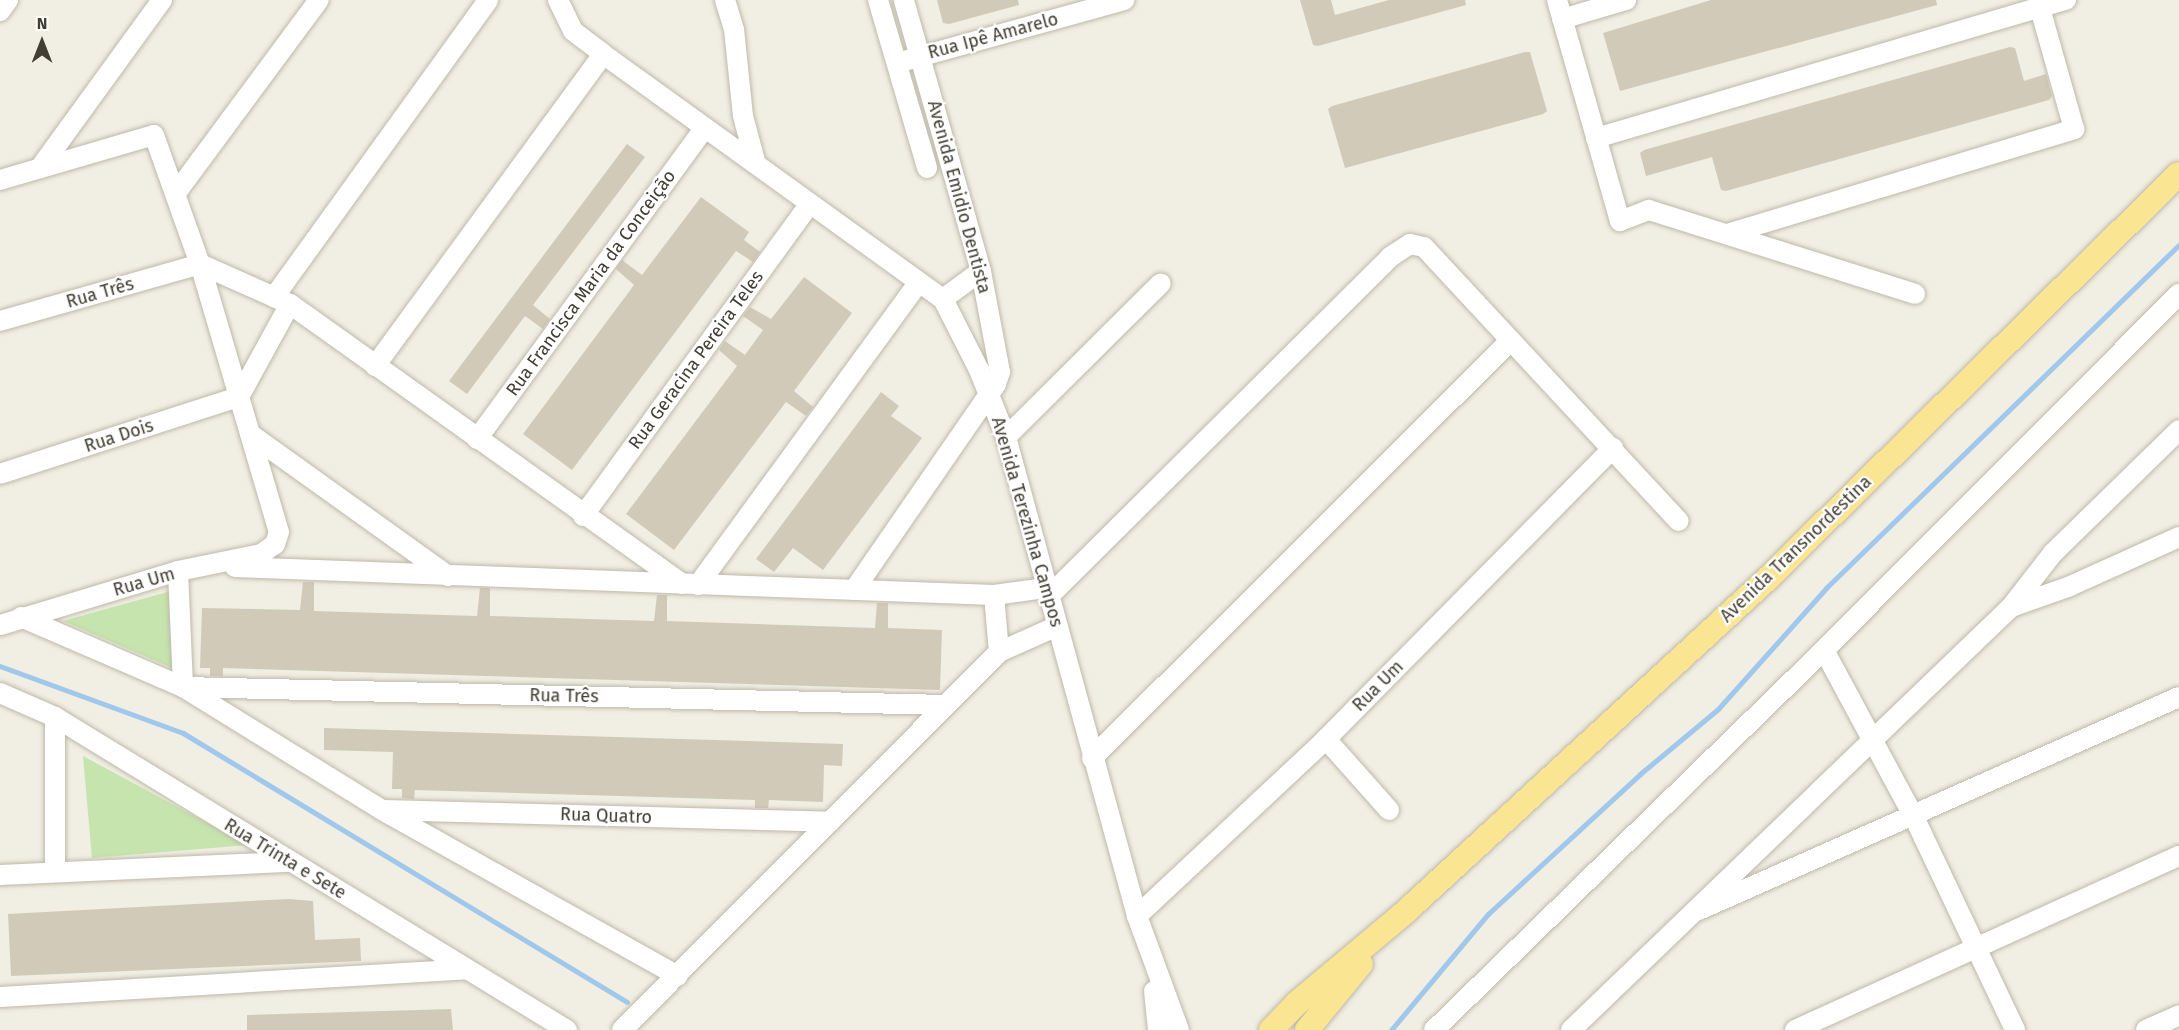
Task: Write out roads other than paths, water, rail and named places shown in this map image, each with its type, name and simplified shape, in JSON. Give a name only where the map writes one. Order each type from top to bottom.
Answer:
[{"type":"main road","name":"Avenida Transnordestina","points":[[1271,1030],[1297,1003],[1403,914],[1770,576],[2179,174]]},
{"type":"main road","name":"Avenida Transnordestina","points":[[1307,1030],[1403,914]]},
{"type":"street","points":[[0,11],[8,0]]},
{"type":"street","points":[[40,168],[162,0]]},
{"type":"street","points":[[176,194],[319,0]]},
{"type":"street","points":[[239,397],[282,301],[488,0]]},
{"type":"street","name":"Avenida Terezinha Campos","points":[[558,0],[573,31],[943,299],[989,392],[1006,437],[1092,758],[1146,944]]},
{"type":"street","points":[[725,0],[734,29],[744,116],[754,161]]},
{"type":"street","name":"Avenida Emidio Dentista","points":[[878,0],[927,168]]},
{"type":"street","name":"Avenida Emidio Dentista","points":[[854,590],[998,379],[1000,364],[981,271],[904,0]]},
{"type":"street","name":"Rua Ipê Amarelo","points":[[897,63],[1124,0]]},
{"type":"street","points":[[1557,0],[1620,221],[1649,210],[1915,294]]},
{"type":"street","points":[[1562,19],[1626,0]]},
{"type":"street","points":[[1596,138],[2066,0]]},
{"type":"street","points":[[1727,234],[2074,129],[2040,8]]},
{"type":"street","points":[[375,366],[603,54]]},
{"type":"street","name":"Rua Francisca Maria da Conceição","points":[[477,439],[705,127]]},
{"type":"street","points":[[0,180],[154,135],[200,264],[250,434],[448,576]]},
{"type":"street","name":"Rua Geracina Pereira Teles","points":[[583,516],[810,204]]},
{"type":"street","points":[[214,566],[994,595],[1047,592],[1400,248],[1416,244],[1424,248],[1509,342],[1613,448],[1679,521]]},
{"type":"street","points":[[200,264],[282,301],[583,516],[690,584]]},
{"type":"street","name":"Rua Três","points":[[0,321],[200,264]]},
{"type":"street","points":[[943,299],[981,271]]},
{"type":"street","points":[[690,584],[919,282]]},
{"type":"street","points":[[1006,437],[1161,283]]},
{"type":"street","points":[[1434,1030],[1824,650],[2179,294]]},
{"type":"street","points":[[1092,758],[1509,342]]},
{"type":"street","name":"Rua Dois","points":[[0,474],[239,397]]},
{"type":"street","points":[[1571,1030],[2011,607],[2053,553],[2179,430]]},
{"type":"street","name":"Rua Um","points":[[0,625],[178,572],[261,554],[275,544],[279,532],[250,434]]},
{"type":"street","name":"Rua Um","points":[[1137,916],[1326,739],[1613,448]]},
{"type":"street","points":[[2011,607],[2068,587],[2179,537]]},
{"type":"street","points":[[178,572],[183,687]]},
{"type":"street","points":[[994,595],[999,652]]},
{"type":"street","points":[[21,617],[183,687],[382,810],[678,976]]},
{"type":"street","points":[[622,1030],[999,652],[1057,626]]},
{"type":"street","points":[[1824,650],[1914,817],[2015,1030]]},
{"type":"street","name":"Rua Três","points":[[183,687],[946,705]]},
{"type":"street","name":"Rua Trinta e Sete","points":[[0,693],[55,717],[567,1030]]},
{"type":"street","points":[[1694,912],[1914,817],[2179,697]]},
{"type":"street","points":[[55,717],[55,872]]},
{"type":"street","points":[[1326,739],[1389,810]]},
{"type":"street","name":"Rua Quatro","points":[[382,810],[830,822]]},
{"type":"street","points":[[1795,1030],[2179,856]]},
{"type":"street","points":[[0,875],[290,862]]},
{"type":"street","points":[[1146,944],[1158,1030]]},
{"type":"street","points":[[1146,944],[1179,1030]]},
{"type":"street","points":[[0,997],[467,969]]},
{"type":"street","points":[[2146,1030],[2179,1015]]},
{"type":"waterway","points":[[1391,1030],[1488,914],[1640,774],[1718,709],[1826,588],[2179,245]]},
{"type":"waterway","points":[[0,666],[183,733],[627,1002]]}]
